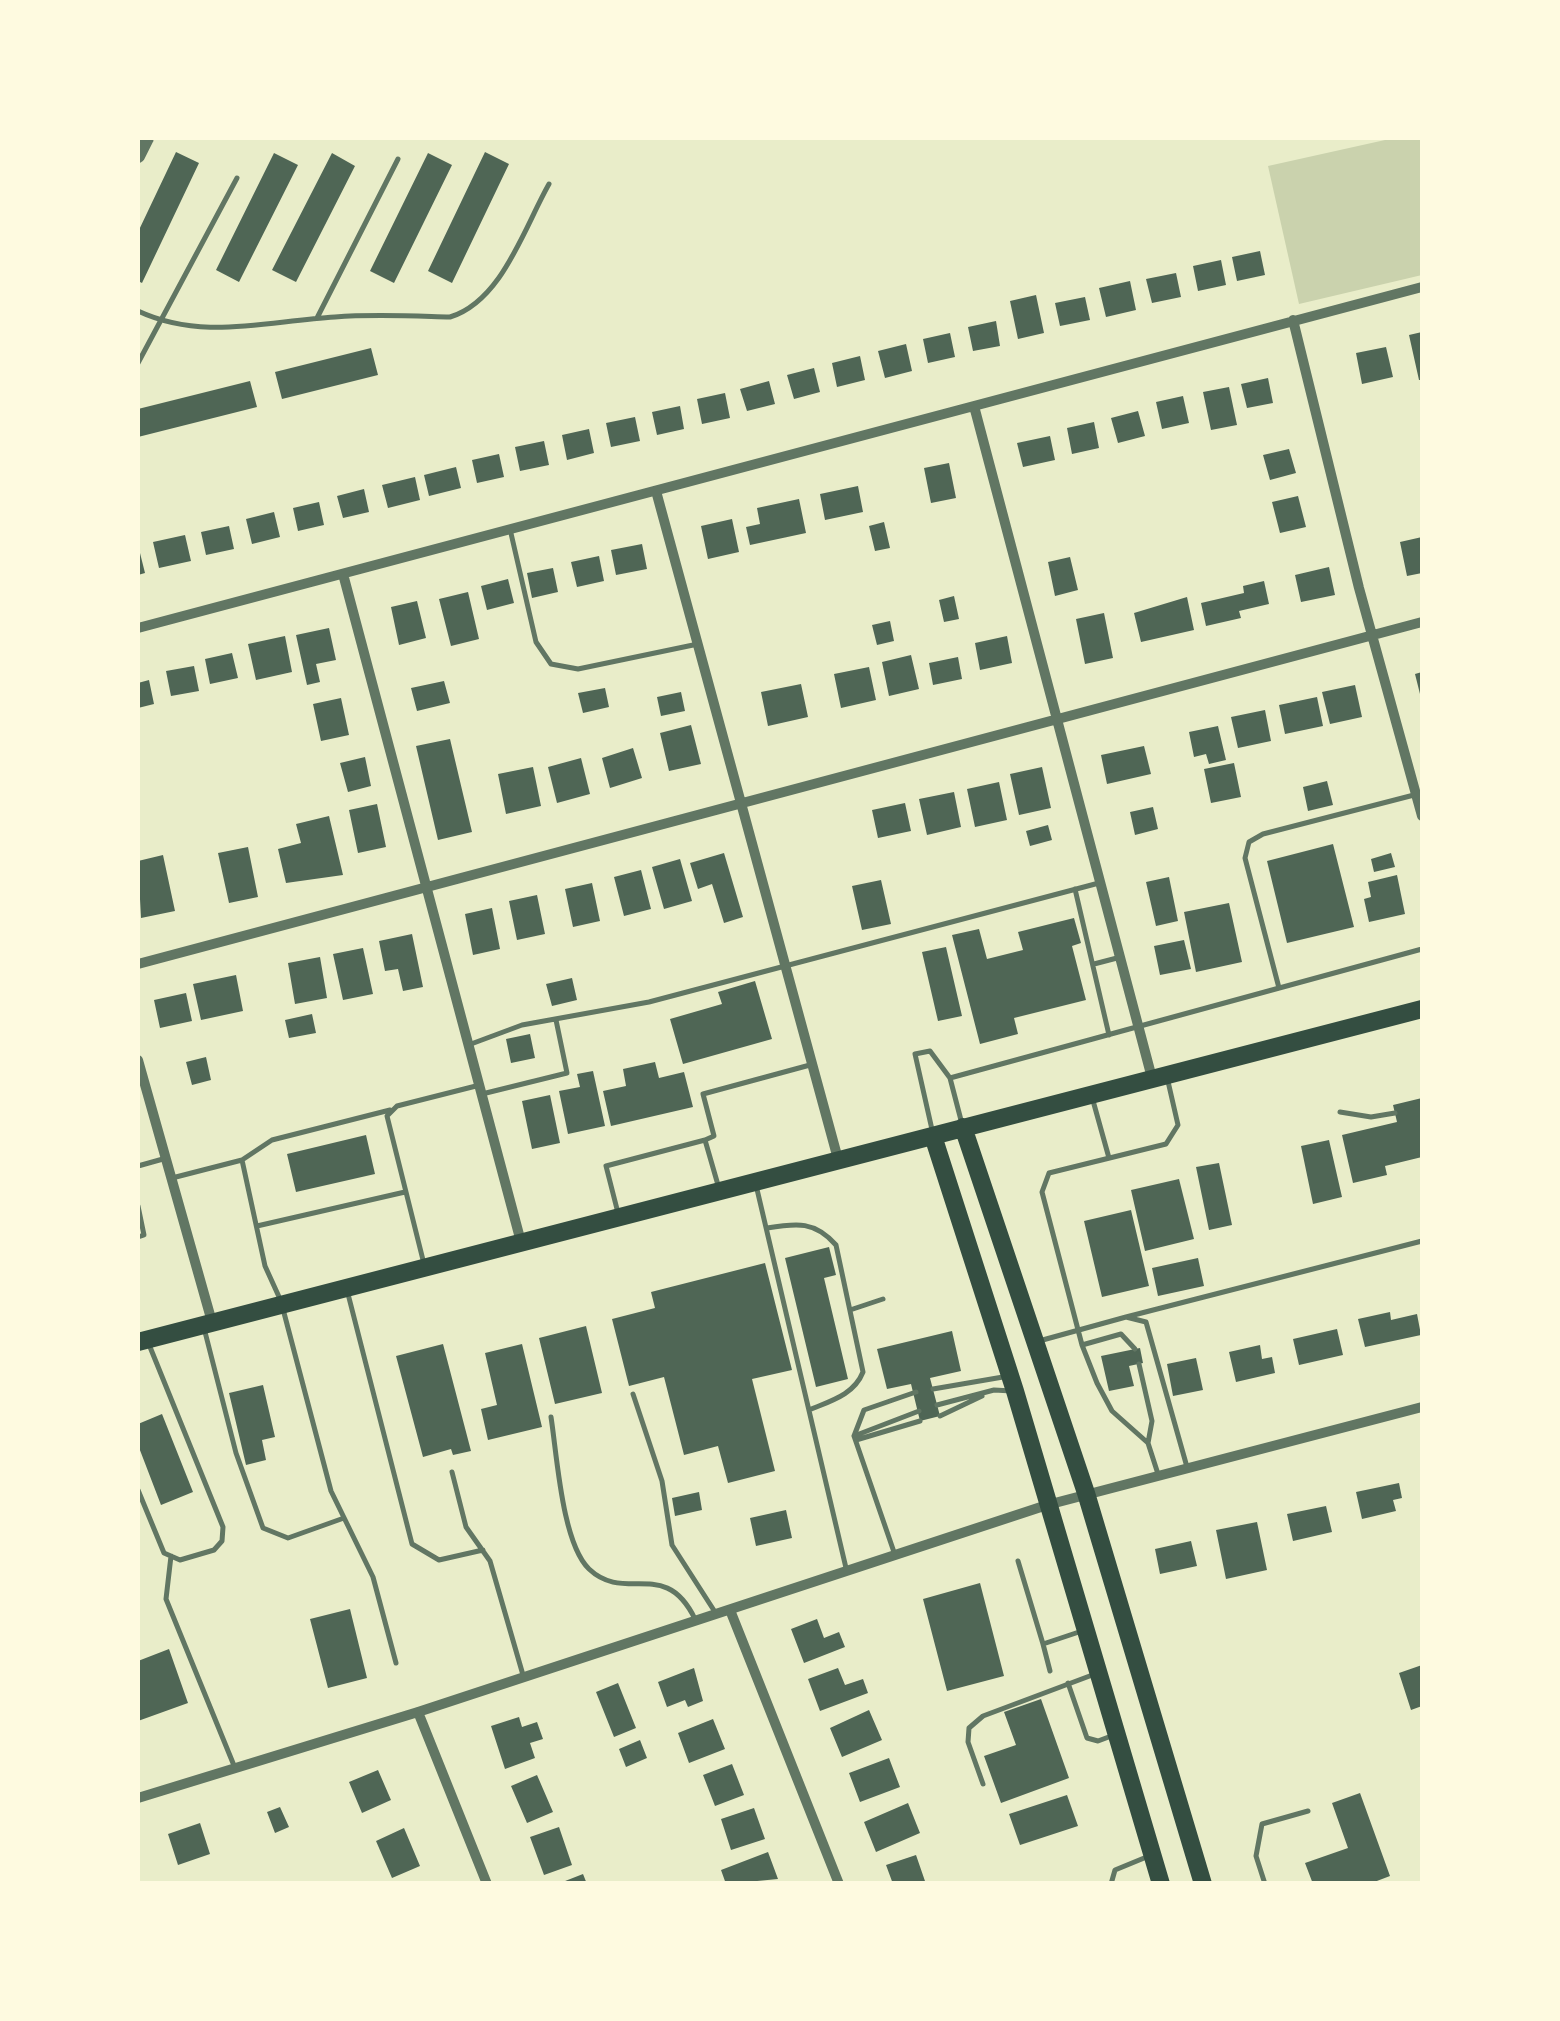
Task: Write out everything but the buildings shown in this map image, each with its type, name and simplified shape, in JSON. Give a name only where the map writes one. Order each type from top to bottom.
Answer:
[{"type":"main road","points":[[142,1341],[1422,1009]]},
{"type":"main road","points":[[963,1127],[1086,1493],[1203,1884]]},
{"type":"main road","points":[[933,1136],[1012,1383],[1161,1884]]},
{"type":"street","points":[[138,156],[147,138]]},
{"type":"street","points":[[138,628],[1422,286]]},
{"type":"street","points":[[1293,320],[1372,636],[1422,816]]},
{"type":"street","points":[[974,406],[1138,1027],[1159,1076]]},
{"type":"street","points":[[656,491],[838,1158]]},
{"type":"street","points":[[343,574],[521,1242]]},
{"type":"street","points":[[138,964],[1422,622]]},
{"type":"street","points":[[138,1060],[208,1324]]},
{"type":"street","points":[[138,1798],[524,1678],[1047,1504],[1422,1407]]},
{"type":"street","points":[[730,1610],[838,1884]]},
{"type":"street","points":[[418,1712],[487,1884]]},
{"type":"lane","points":[[318,318],[398,158]]},
{"type":"lane","points":[[138,363],[237,178]]},
{"type":"lane","points":[[138,311],[160,322],[208,330],[318,318],[450,317],[467,312],[488,294],[549,184]]},
{"type":"lane","points":[[510,530],[536,642],[551,664],[578,669],[700,644]]},
{"type":"lane","points":[[1279,988],[1245,858],[1250,842],[1263,834],[1416,794]]},
{"type":"lane","points":[[468,1045],[512,1028],[649,1002],[1101,882]]},
{"type":"lane","points":[[1075,889],[1109,1035]]},
{"type":"lane","points":[[950,1078],[1422,949]]},
{"type":"lane","points":[[1094,964],[1120,958]]},
{"type":"lane","points":[[172,1178],[242,1160],[272,1140],[480,1089],[567,1073],[556,1020]]},
{"type":"lane","points":[[933,1136],[915,1054],[930,1051],[950,1078],[963,1127]]},
{"type":"lane","points":[[618,1216],[606,1166],[714,1136],[703,1094],[812,1064]]},
{"type":"lane","points":[[1148,1443],[1112,1411],[1082,1345],[1042,1192],[1049,1173],[1166,1144],[1178,1125],[1159,1076]]},
{"type":"lane","points":[[1092,1094],[1109,1158]]},
{"type":"lane","points":[[390,1110],[425,1267]]},
{"type":"lane","points":[[1340,1112],[1370,1118],[1395,1113]]},
{"type":"lane","points":[[705,1140],[719,1190]]},
{"type":"lane","points":[[138,1166],[166,1158]]},
{"type":"lane","points":[[242,1160],[265,1266],[282,1304],[331,1490],[372,1577],[396,1662]]},
{"type":"lane","points":[[755,1180],[846,1571]]},
{"type":"lane","points":[[256,1226],[406,1192]]},
{"type":"lane","points":[[138,1206],[144,1235],[138,1236]]},
{"type":"lane","points":[[767,1228],[802,1222],[824,1231],[836,1246],[864,1372],[858,1384],[808,1410]]},
{"type":"lane","points":[[1034,1342],[1422,1241]]},
{"type":"lane","points":[[347,1287],[412,1544],[439,1560],[483,1550]]},
{"type":"lane","points":[[850,1310],[883,1299]]},
{"type":"lane","points":[[1126,1317],[1146,1322],[1157,1349],[1186,1468]]},
{"type":"lane","points":[[208,1324],[236,1453],[263,1528],[288,1538],[344,1518]]},
{"type":"lane","points":[[1082,1345],[1121,1334],[1135,1349]]},
{"type":"lane","points":[[138,1490],[156,1540],[171,1556],[180,1560],[214,1550],[222,1541],[223,1527],[142,1341]]},
{"type":"lane","points":[[1138,1364],[1152,1421],[1148,1443],[1158,1475]]},
{"type":"lane","points":[[932,1388],[1012,1383]]},
{"type":"lane","points":[[940,1416],[1012,1383]]},
{"type":"lane","points":[[937,1405],[994,1390]]},
{"type":"lane","points":[[895,1555],[855,1438],[864,1410],[916,1392]]},
{"type":"lane","points":[[633,1394],[662,1481],[672,1545],[717,1614]]},
{"type":"lane","points":[[855,1438],[918,1411]]},
{"type":"lane","points":[[551,1417],[571,1532],[588,1568],[617,1582],[674,1588],[684,1596],[696,1621]]},
{"type":"lane","points":[[855,1438],[920,1421]]},
{"type":"lane","points":[[452,1472],[466,1527],[490,1561],[524,1678]]},
{"type":"lane","points":[[171,1556],[166,1599],[235,1768]]},
{"type":"lane","points":[[1018,1561],[1050,1670]]},
{"type":"lane","points":[[1043,1644],[1084,1630]]},
{"type":"lane","points":[[983,1784],[968,1742],[969,1728],[983,1716],[1098,1673]]},
{"type":"lane","points":[[1068,1683],[1087,1738],[1098,1741],[1116,1734]]},
{"type":"lane","points":[[1264,1884],[1256,1856],[1262,1824],[1308,1811]]},
{"type":"lane","points":[[1112,1884],[1115,1870],[1124,1863],[1152,1855]]},
{"type":"green space","points":[[1394,138],[1422,138],[1422,275],[1299,304],[1268,166]]}]
